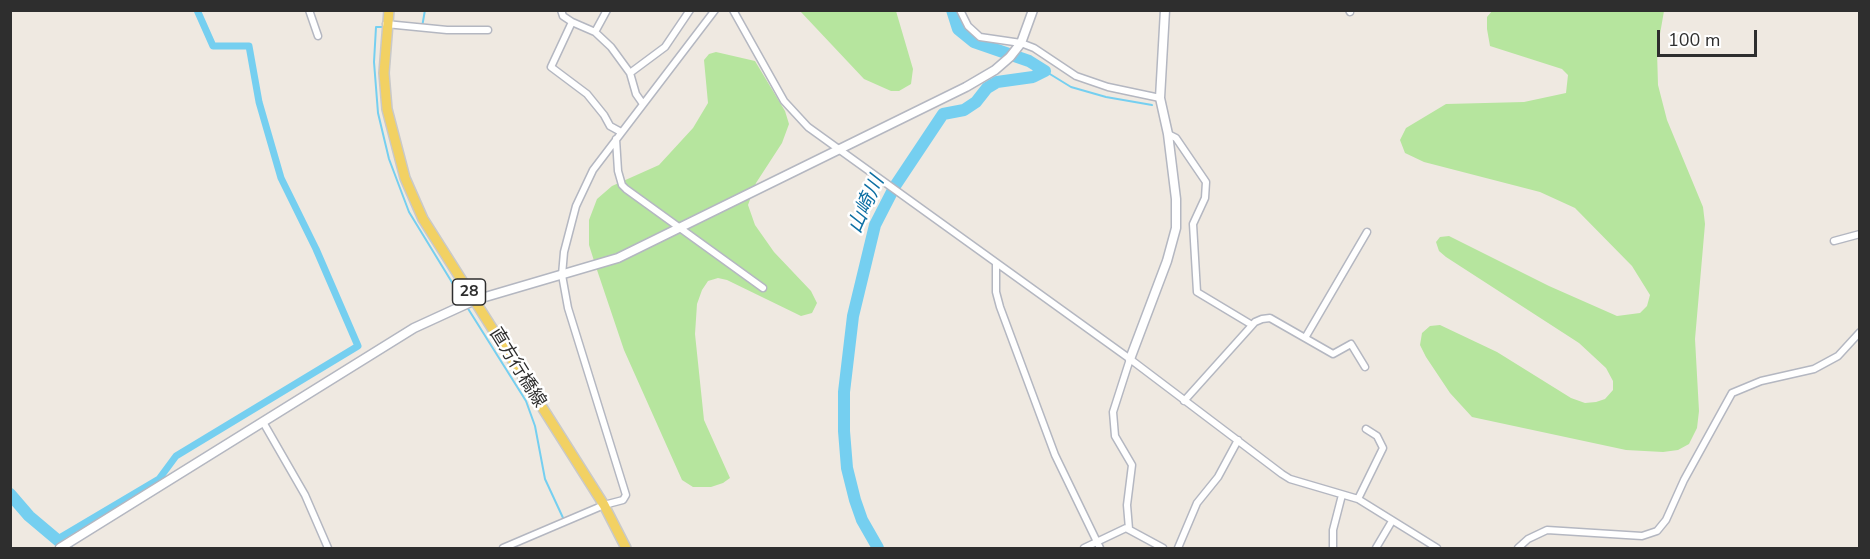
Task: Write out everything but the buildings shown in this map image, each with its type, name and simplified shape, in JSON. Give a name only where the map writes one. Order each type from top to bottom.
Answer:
[{"type":"main road","name":"直方行橋線","points":[[389,10],[386,24],[384,73],[387,110],[405,178],[423,219],[604,505],[626,549]]},
{"type":"street","points":[[309,10],[318,36]]},
{"type":"street","points":[[561,10],[563,16],[595,32],[611,47],[630,73],[636,94],[643,104]]},
{"type":"street","points":[[595,32],[607,10]]},
{"type":"street","points":[[630,73],[665,47],[690,10]]},
{"type":"street","points":[[503,549],[604,505],[623,500],[626,495],[575,333],[562,274],[576,206],[592,170],[715,10]]},
{"type":"street","points":[[733,10],[789,110],[839,150],[1130,359],[1290,479],[1358,499],[1437,549]]},
{"type":"street","points":[[960,10],[968,26],[980,37],[1034,48],[1076,76],[1108,87],[1160,98]]},
{"type":"street","points":[[60,549],[414,328],[475,300],[618,258],[966,87],[995,70],[1010,57],[1020,45],[1033,10]]},
{"type":"street","points":[[1129,529],[1127,506],[1132,465],[1115,436],[1113,412],[1130,359],[1167,261],[1176,228],[1176,199],[1168,134],[1160,98],[1165,10]]},
{"type":"street","points":[[572,22],[551,67],[586,94],[604,115],[609,126],[621,132]]},
{"type":"street","points":[[386,24],[459,31],[488,30]]},
{"type":"street","points":[[1168,134],[1176,138],[1206,182],[1205,198],[1193,224],[1197,292],[1252,325]]},
{"type":"street","points":[[616,139],[622,184],[763,288]]},
{"type":"street","points":[[1305,338],[1367,232]]},
{"type":"street","points":[[1834,241],[1859,236]]},
{"type":"street","points":[[996,263],[994,277],[1000,307],[1055,455],[1100,549]]},
{"type":"street","points":[[1184,401],[1252,325],[1270,318],[1333,354],[1351,344],[1365,367]]},
{"type":"street","points":[[1518,549],[1528,539],[1548,530],[1642,536],[1657,531],[1666,520],[1684,480],[1732,393],[1761,381],[1814,369],[1838,356],[1860,332]]},
{"type":"street","points":[[263,422],[305,495],[328,549]]},
{"type":"street","points":[[1358,499],[1383,448],[1377,436],[1366,429]]},
{"type":"street","points":[[1178,549],[1197,503],[1218,477],[1238,440]]},
{"type":"street","points":[[1333,549],[1333,530],[1342,495]]},
{"type":"street","points":[[1376,549],[1392,521]]},
{"type":"street","points":[[1084,549],[1120,529],[1129,529],[1163,549]]},
{"type":"green space","points":[[800,11],[896,11],[913,69],[911,84],[899,91],[891,91],[864,79]]},
{"type":"green space","points":[[1492,11],[1664,11],[1657,51],[1658,85],[1667,120],[1703,207],[1705,224],[1695,339],[1699,411],[1697,428],[1689,444],[1678,450],[1663,452],[1626,450],[1472,417],[1450,393],[1420,345],[1422,333],[1430,326],[1440,325],[1497,352],[1571,398],[1585,403],[1596,402],[1605,399],[1613,390],[1613,381],[1606,368],[1579,343],[1446,257],[1439,251],[1436,242],[1440,237],[1449,236],[1549,286],[1617,316],[1640,313],[1647,306],[1650,295],[1632,266],[1575,208],[1540,192],[1424,162],[1405,153],[1400,140],[1406,128],[1446,104],[1524,102],[1566,93],[1568,75],[1562,69],[1490,46],[1487,17]]},
{"type":"green space","points":[[716,52],[755,61],[785,111],[789,124],[782,143],[756,183],[748,205],[755,225],[774,252],[811,291],[817,303],[812,313],[801,316],[727,280],[718,278],[708,281],[697,304],[695,334],[704,420],[730,478],[711,487],[693,487],[682,480],[624,350],[589,245],[589,220],[597,199],[612,186],[659,165],[693,128],[708,103],[704,60],[709,54]]},
{"type":"waterway","points":[[56,540],[159,479],[176,456],[358,346],[316,249],[281,178],[259,102],[249,46],[213,46],[197,10]]},
{"type":"waterway","points":[[422,27],[425,10]]},
{"type":"waterway","name":"山崎川","points":[[878,548],[862,520],[855,500],[847,468],[844,431],[844,392],[853,316],[875,225],[895,186],[943,114],[964,110],[976,102],[987,88],[997,82],[1033,77],[1045,71],[1029,61],[974,42],[958,29],[952,10]]},
{"type":"waterway","points":[[384,27],[376,27],[374,62],[378,113],[389,159],[409,212],[464,302]]},
{"type":"waterway","points":[[1045,71],[1071,87],[1106,97],[1152,105]]},
{"type":"waterway","points":[[467,307],[526,401],[535,426],[545,479],[564,520]]},
{"type":"waterway","points":[[10,494],[29,516],[67,548]]}]
